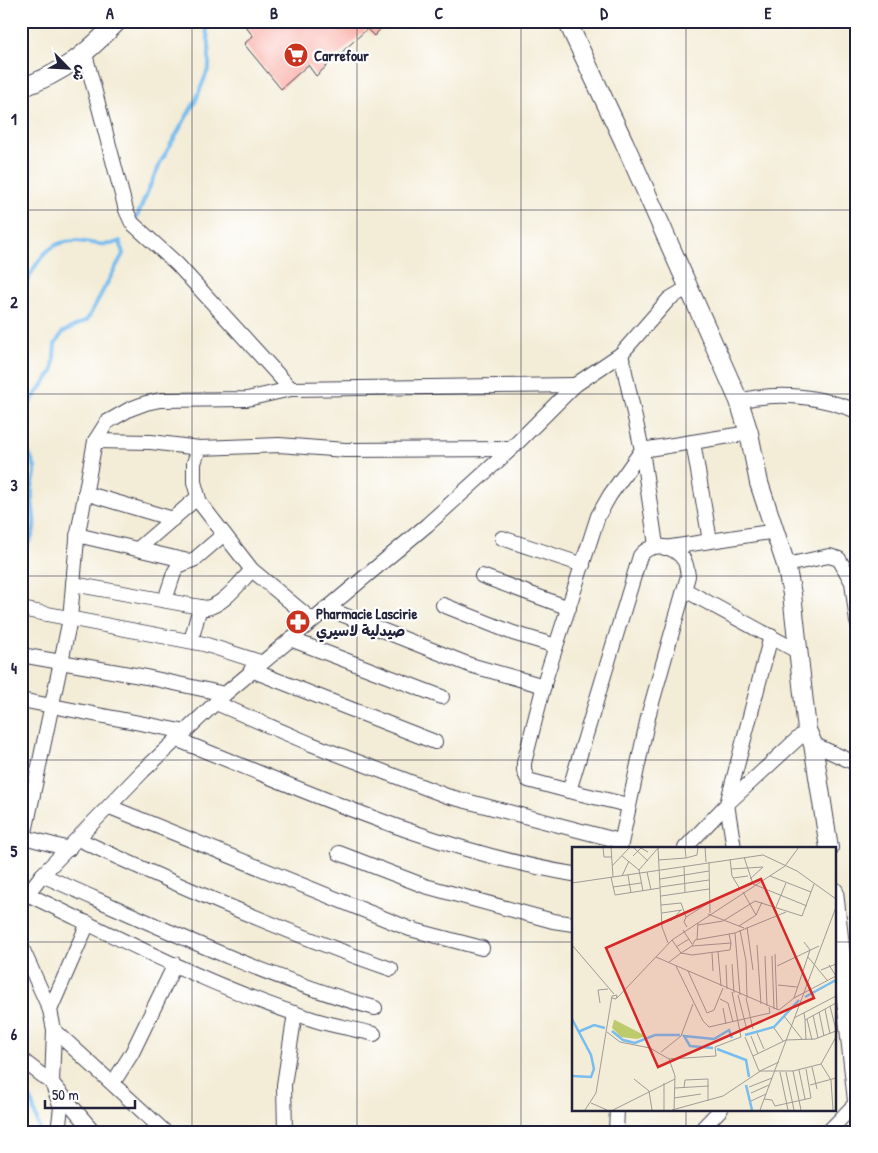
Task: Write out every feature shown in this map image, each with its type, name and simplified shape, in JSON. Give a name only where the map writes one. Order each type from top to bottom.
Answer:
[{"type":"street","points":[[21,88],[59,72],[85,54],[118,21]]},
{"type":"street","points":[[567,21],[739,402],[749,433],[759,483],[786,564],[792,594],[797,651],[829,847]]},
{"type":"street","points":[[85,54],[126,210],[132,223],[177,264],[291,389]]},
{"type":"street","points":[[31,889],[143,771],[221,698],[256,666],[426,525],[511,449],[575,385],[621,354],[669,299],[688,287]]},
{"type":"street","points":[[621,354],[661,547]]},
{"type":"street","points":[[391,969],[348,954],[73,844],[23,837],[63,663],[70,619],[77,535],[95,441],[108,422],[130,409],[160,400],[247,399],[291,389],[575,385]]},
{"type":"street","points":[[739,402],[762,395],[797,396],[825,400],[857,411]]},
{"type":"street","points":[[628,805],[528,780],[524,771],[524,763],[544,686],[598,516],[610,495],[642,450],[749,433]]},
{"type":"street","points":[[95,441],[151,442],[199,448],[279,445],[345,450],[511,449]]},
{"type":"street","points":[[694,442],[710,541]]},
{"type":"street","points":[[199,448],[194,463],[194,482],[200,503],[252,570],[312,620]]},
{"type":"street","points":[[85,493],[173,519]]},
{"type":"street","points":[[139,548],[198,497]]},
{"type":"street","points":[[569,791],[640,556],[646,548],[776,531]]},
{"type":"street","points":[[165,600],[178,566],[200,554],[224,534]]},
{"type":"street","points":[[77,535],[188,561]]},
{"type":"street","points":[[502,538],[582,566]]},
{"type":"street","points":[[21,655],[146,677],[221,698],[311,744],[447,796],[620,844],[649,714],[688,576],[684,560],[675,552],[661,547]]},
{"type":"street","points":[[786,564],[829,556],[839,559],[854,582],[857,622]]},
{"type":"street","points":[[73,584],[200,607],[212,607],[221,601],[252,570]]},
{"type":"street","points":[[482,576],[569,608]]},
{"type":"street","points":[[685,590],[797,651]]},
{"type":"street","points":[[443,605],[513,633],[556,646]]},
{"type":"street","points":[[191,641],[200,607]]},
{"type":"street","points":[[326,608],[470,665],[544,686]]},
{"type":"street","points":[[21,609],[191,641],[256,666],[435,742]]},
{"type":"street","points":[[734,847],[727,804],[771,636]]},
{"type":"street","points":[[290,638],[442,697]]},
{"type":"street","points":[[21,700],[53,705],[182,736],[416,835],[518,863],[572,874]]},
{"type":"street","points":[[687,847],[727,804],[810,737]]},
{"type":"street","points":[[810,737],[857,764]]},
{"type":"street","points":[[110,807],[410,929],[482,948]]},
{"type":"street","points":[[339,852],[425,886],[553,921],[572,924]]},
{"type":"street","points":[[21,880],[31,889],[88,923],[253,999],[317,1021],[374,1034]]},
{"type":"street","points":[[31,889],[200,944],[319,993],[375,1008]]},
{"type":"street","points":[[50,1010],[88,923]]},
{"type":"street","points":[[828,1132],[857,1101],[841,1007],[836,924]]},
{"type":"street","points":[[21,946],[50,1010],[54,1030],[51,1081],[61,1107],[58,1132]]},
{"type":"street","points":[[114,1083],[132,1053],[175,964]]},
{"type":"street","points":[[285,1132],[284,1085],[295,1013]]},
{"type":"street","points":[[54,1030],[114,1083],[165,1132]]},
{"type":"street","points":[[24,1061],[51,1081],[94,1132]]},
{"type":"street","points":[[616,1132],[617,1110]]},
{"type":"street","points":[[699,1132],[719,1110]]},
{"type":"building","name":"Carrefour","points":[[241,21],[388,21],[374,36],[367,29],[316,76],[308,65],[281,89],[244,44],[253,36]]},
{"type":"waterway","points":[[135,221],[160,163],[196,100],[209,67],[209,43],[204,21]]},
{"type":"waterway","points":[[21,293],[44,254],[61,243],[72,241],[111,244],[120,241],[123,254],[87,320],[63,332],[55,344],[53,371],[25,409],[21,418]]},
{"type":"waterway","points":[[21,432],[35,468],[32,487],[34,528],[28,544],[21,553]]},
{"type":"waterway","points":[[21,1015],[28,1041],[28,1058]]},
{"type":"waterway","points":[[31,1099],[40,1132]]},
{"type":"place","name":"Carrefour","points":[[296,55]]},
{"type":"place","name":"Pharmacie Lascirie صيدلية لاسيري","points":[[298,622]]}]
